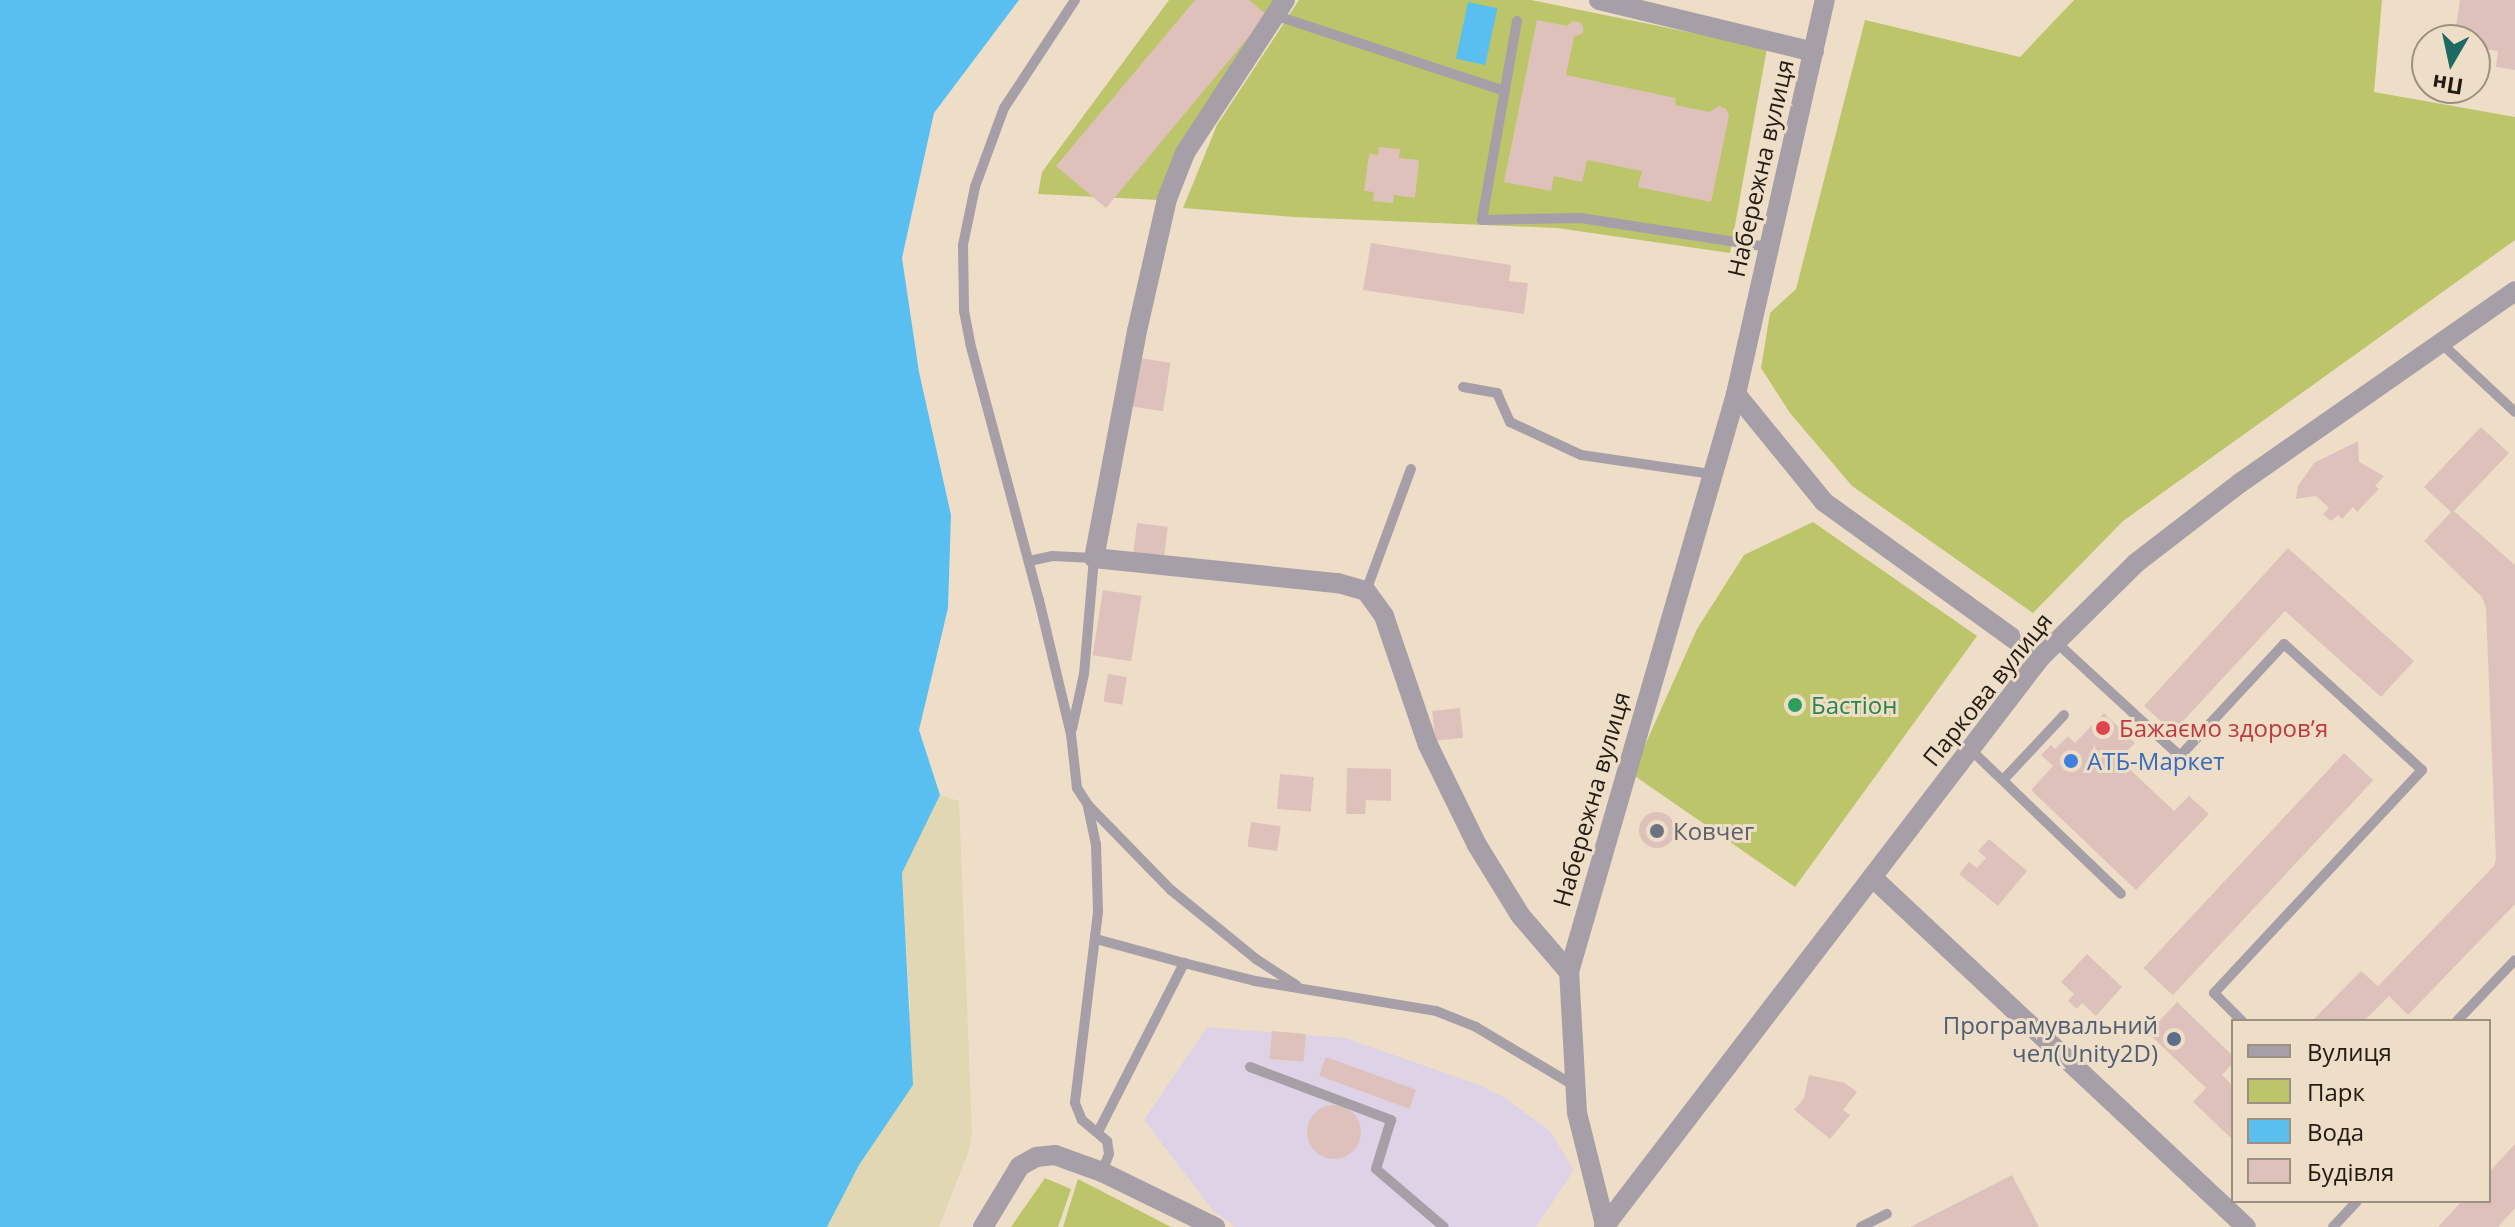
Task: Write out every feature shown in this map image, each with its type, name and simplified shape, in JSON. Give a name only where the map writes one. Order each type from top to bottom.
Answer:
[{"type":"street","points":[[1599,0],[1814,52]]},
{"type":"street","name":"Набережна вулиця","points":[[1604,1226],[1577,1113],[1569,972],[1736,394],[1825,0]]},
{"type":"street","points":[[1280,7],[1185,153],[1167,199],[1137,331],[1094,558],[1338,583],[1366,591],[1384,616],[1428,745],[1477,845],[1520,915],[1569,972]]},
{"type":"street","name":"Паркова вулиця","points":[[1604,1226],[2040,658],[2136,563],[2240,483],[2441,343],[2512,298]]},
{"type":"street","points":[[1736,394],[1824,502],[2040,658]]},
{"type":"street","points":[[1872,877],[2246,1227]]},
{"type":"street","points":[[983,1227],[1014,1173],[1036,1157],[1064,1157],[1215,1227]]},
{"type":"lane","points":[[1075,0],[992,132],[968,212],[963,245],[964,311],[970,343],[1029,561],[1071,734],[1077,788],[1088,805],[1171,890],[1256,959],[1296,985]]},
{"type":"lane","points":[[1280,7],[1505,91]]},
{"type":"lane","points":[[1517,21],[1482,220],[1581,218],[1769,247]]},
{"type":"lane","points":[[2441,343],[2515,412]]},
{"type":"lane","points":[[1463,387],[1497,393],[1510,422],[1581,455],[1711,474]]},
{"type":"lane","points":[[1366,591],[1411,469]]},
{"type":"lane","points":[[1029,561],[1052,556],[1094,558],[1084,674],[1071,734]]},
{"type":"lane","points":[[2056,642],[2180,756],[2284,644],[2422,770],[2214,993],[2240,1019]]},
{"type":"lane","points":[[2003,780],[2064,715]]},
{"type":"lane","points":[[1970,749],[2121,894]]},
{"type":"lane","points":[[1088,805],[1098,883],[1096,939],[1075,1103],[1082,1120],[1098,1132],[1109,1148],[1102,1172]]},
{"type":"lane","points":[[1096,939],[1255,981],[1296,985],[1436,1011],[1509,1045],[1575,1086]]},
{"type":"lane","points":[[2459,1019],[2515,960]]},
{"type":"lane","points":[[1098,1132],[1184,963]]},
{"type":"lane","points":[[1250,1067],[1391,1120],[1376,1169],[1444,1227]]},
{"type":"lane","points":[[2333,1227],[2355,1203]]},
{"type":"lane","points":[[1861,1227],[1887,1214]]},
{"type":"shaded area","points":[[1207,1027],[1345,1038],[1477,1084],[1505,1098],[1550,1131],[1574,1170],[1536,1227],[1236,1227],[1213,1211],[1144,1120]]},
{"type":"green space","points":[[1169,0],[1281,0],[1159,200],[1038,194],[1042,172]]},
{"type":"green space","points":[[1299,0],[1531,0],[1767,48],[1730,253],[1557,228],[1294,217],[1183,208],[1217,125]]},
{"type":"green space","points":[[2074,0],[2382,0],[2374,92],[2411,99],[2411,104],[2442,104],[2515,117],[2515,240],[2123,521],[2033,613],[1852,486],[1790,413],[1761,368],[1770,313],[1796,289],[1865,20],[2020,57]]},
{"type":"green space","name":"Бастіон","points":[[1813,522],[1977,636],[1795,887],[1632,774],[1697,629],[1744,555]]},
{"type":"green space","points":[[1045,1178],[1071,1189],[1058,1227],[1011,1227]]},
{"type":"green space","points":[[1078,1179],[1171,1227],[1063,1227]]},
{"type":"sand","points":[[940,795],[959,801],[972,1132],[969,1150],[939,1227],[827,1227],[859,1165],[910,1009],[902,873]]},
{"type":"water","points":[[0,0],[1019,0],[934,113],[902,258],[919,372],[951,515],[948,608],[919,730],[940,795],[902,873],[913,1085],[859,1165],[827,1227],[0,1227]]},
{"type":"water","points":[[1468,2],[1497,8],[1485,65],[1456,59]]},
{"type":"building","points":[[1195,0],[1249,0],[1267,15],[1106,208],[1056,166]]},
{"type":"building","points":[[2460,0],[2515,0],[2515,70],[2496,67],[2498,51],[2491,50],[2491,24],[2456,24]]},
{"type":"building","points":[[1537,20],[1567,26],[1572,21],[1583,26],[1583,33],[1574,37],[1566,75],[1676,98],[1675,105],[1710,112],[1719,106],[1726,109],[1729,116],[1711,202],[1638,187],[1642,171],[1587,160],[1582,182],[1554,176],[1551,191],[1504,182]]},
{"type":"building","points":[[1379,147],[1400,149],[1399,158],[1419,160],[1415,198],[1394,195],[1393,203],[1373,201],[1374,192],[1364,191],[1369,154],[1378,155]]},
{"type":"building","points":[[1371,243],[1511,265],[1509,281],[1528,283],[1524,314],[1363,290]]},
{"type":"building","points":[[1140,358],[1171,363],[1163,411],[1132,406]]},
{"type":"building","points":[[2481,427],[2509,453],[2454,511],[2515,565],[2515,904],[2408,1015],[2389,996],[2366,1019],[2314,1019],[2361,971],[2378,986],[2494,866],[2496,859],[2486,608],[2482,597],[2424,541],[2451,512],[2424,487]]},
{"type":"building","points":[[2358,441],[2359,462],[2384,476],[2375,486],[2379,489],[2357,512],[2353,507],[2342,519],[2338,515],[2331,521],[2323,514],[2329,508],[2316,496],[2296,499],[2298,486],[2314,463]]},
{"type":"building","points":[[1137,523],[1168,527],[1164,562],[1133,558]]},
{"type":"building","points":[[2288,548],[2414,661],[2381,697],[2285,611],[2173,732],[2144,706]]},
{"type":"building","points":[[1103,590],[1142,596],[1131,661],[1093,655]]},
{"type":"building","points":[[1108,674],[1127,677],[1122,705],[1104,702]]},
{"type":"building","points":[[1460,708],[1463,738],[1435,741],[1432,711]]},
{"type":"building","points":[[2104,713],[2135,743],[2119,759],[2174,811],[2189,796],[2209,814],[2136,890],[2031,790],[2053,766],[2041,755],[2051,745],[2055,749],[2068,736],[2075,743]]},
{"type":"building","points":[[2344,753],[2373,780],[2173,995],[2143,968]]},
{"type":"building","points":[[1347,768],[1391,769],[1391,801],[1366,800],[1365,814],[1346,814]]},
{"type":"building","points":[[1280,774],[1314,777],[1311,812],[1277,809]]},
{"type":"building","name":"Ковчег","points":[[1657,812],[1670,817],[1675,830],[1670,843],[1657,848],[1644,843],[1639,830],[1644,817]]},
{"type":"building","points":[[1251,822],[1281,826],[1277,851],[1248,847]]},
{"type":"building","points":[[1989,839],[2027,871],[1998,906],[1959,874],[1969,862],[1977,868],[1986,858],[1978,851]]},
{"type":"building","points":[[2087,954],[2122,987],[2096,1016],[2082,1003],[2077,1009],[2068,1001],[2074,994],[2061,982]]},
{"type":"building","points":[[2177,1002],[2231,1054],[2231,1065],[2222,1075],[2231,1084],[2231,1138],[2193,1102],[2206,1088],[2148,1033]]},
{"type":"building","points":[[1272,1031],[1306,1034],[1303,1062],[1270,1059]]},
{"type":"building","points":[[1326,1057],[1416,1090],[1409,1109],[1319,1076]]},
{"type":"building","points":[[1809,1075],[1845,1083],[1857,1092],[1843,1110],[1850,1115],[1830,1139],[1794,1110],[1804,1098]]},
{"type":"building","points":[[1334,1105],[1353,1113],[1361,1132],[1353,1151],[1334,1159],[1315,1151],[1307,1132],[1315,1113]]},
{"type":"building","points":[[2515,1144],[2515,1208],[2498,1227],[2438,1227],[2460,1203],[2491,1203],[2491,1170]]},
{"type":"building","points":[[2012,1175],[2039,1227],[1910,1227]]},
{"type":"place","name":"Бастіон","points":[[1795,705]]},
{"type":"place","name":"Бажаємо здоровʼя","points":[[2103,728]]},
{"type":"place","name":"АТБ-Маркет","points":[[2071,761]]},
{"type":"place","name":"Ковчег","points":[[1657,831]]},
{"type":"place","name":"Програмувальний чел(Unity2D)","points":[[2174,1039]]}]
